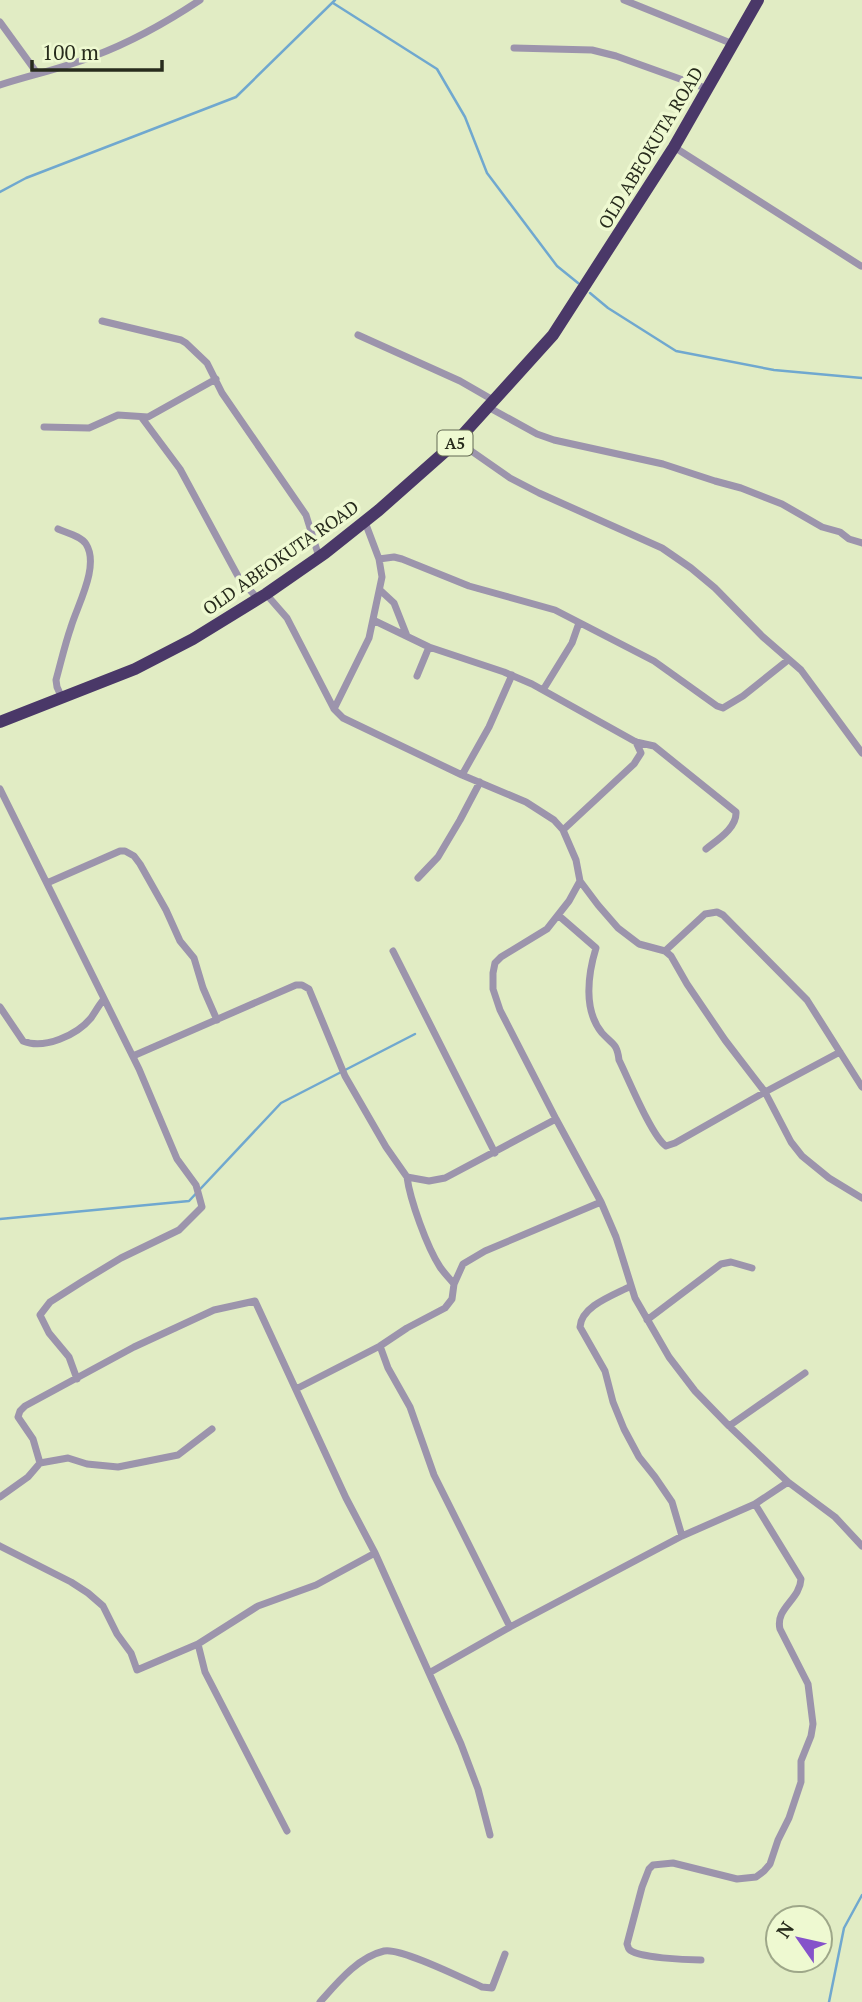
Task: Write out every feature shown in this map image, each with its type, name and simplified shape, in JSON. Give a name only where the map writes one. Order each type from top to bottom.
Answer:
[{"type":"highway","name":"OLD ABEOKUTA ROAD","points":[[0,722],[135,670],[262,597],[365,522],[457,441],[553,335],[674,147],[758,0]]},
{"type":"street","points":[[0,85],[92,57],[156,26],[200,0]]},
{"type":"street","points":[[624,0],[733,44]]},
{"type":"street","points":[[0,22],[37,73]]},
{"type":"street","points":[[514,48],[592,50],[708,89]]},
{"type":"street","points":[[674,147],[862,266]]},
{"type":"street","points":[[102,321],[186,343],[206,363],[242,424],[306,515],[319,557]]},
{"type":"street","points":[[358,335],[460,381],[537,434],[663,464],[741,488],[782,504],[822,527],[840,531],[849,539],[862,543]]},
{"type":"street","points":[[44,427],[89,428],[118,415],[148,417],[216,379]]},
{"type":"street","points":[[142,418],[180,469],[239,578],[287,618],[334,709],[343,719],[526,802],[554,820],[563,830],[576,860],[580,881],[618,928],[639,944],[665,951],[671,956],[725,1040],[765,1092],[791,1142],[829,1178],[862,1198]]},
{"type":"street","points":[[457,441],[510,478],[674,555],[715,588],[801,670],[862,753]]},
{"type":"street","points":[[334,709],[369,638],[380,590],[382,577],[379,559],[365,522]]},
{"type":"street","points":[[58,529],[87,545],[91,562],[56,680],[63,699]]},
{"type":"street","points":[[379,559],[401,559],[469,586],[555,610],[654,661],[723,708],[743,696],[788,660]]},
{"type":"street","points":[[380,590],[394,603],[408,637]]},
{"type":"street","points":[[387,626],[400,615]]},
{"type":"street","points":[[373,620],[429,646],[512,675],[636,742],[654,746],[736,812],[733,825],[706,849]]},
{"type":"street","points":[[543,690],[572,643],[579,623]]},
{"type":"street","points":[[417,676],[429,646]]},
{"type":"street","points":[[462,775],[489,727],[512,675]]},
{"type":"street","points":[[563,830],[634,764],[641,753],[636,742]]},
{"type":"street","points":[[418,878],[438,857],[480,782]]},
{"type":"street","points":[[0,789],[133,1056],[177,1159],[196,1185],[202,1207],[179,1230],[121,1258],[83,1281],[50,1302],[40,1315],[49,1333],[69,1357],[77,1379]]},
{"type":"street","points":[[47,883],[120,850],[134,856],[166,910],[180,941],[194,958],[217,1020]]},
{"type":"street","points":[[580,881],[569,901],[547,929],[495,963],[492,974],[493,989],[500,1010],[601,1202],[616,1237],[635,1298],[668,1357],[695,1391],[729,1426],[788,1482],[835,1517],[862,1546]]},
{"type":"street","points":[[665,951],[705,914],[717,912],[723,915],[807,1000],[862,1087]]},
{"type":"street","points":[[558,915],[596,948],[589,981],[591,1011],[600,1031],[618,1048],[619,1060],[653,1129],[666,1146],[840,1052]]},
{"type":"street","points":[[393,951],[495,1153]]},
{"type":"street","points":[[133,1056],[296,985],[309,989],[345,1076],[386,1147],[407,1177],[408,1190],[430,1247],[441,1268],[454,1284]]},
{"type":"street","points":[[0,1007],[23,1041],[35,1044],[51,1042],[73,1034],[89,1020],[104,999]]},
{"type":"street","points":[[407,1177],[429,1181],[445,1178],[556,1119]]},
{"type":"street","points":[[296,1389],[380,1346],[445,1308],[452,1299],[454,1284],[463,1264],[485,1251],[601,1202]]},
{"type":"street","points":[[647,1320],[721,1264],[731,1262],[751,1268]]},
{"type":"street","points":[[631,1286],[585,1313],[580,1327],[605,1371],[612,1402],[624,1429],[639,1457],[672,1502],[682,1536]]},
{"type":"street","points":[[40,1463],[33,1439],[18,1414],[25,1406],[134,1347],[214,1310],[255,1301],[346,1498],[375,1553],[461,1744],[478,1789],[490,1835]]},
{"type":"street","points":[[380,1346],[388,1368],[410,1407],[434,1475],[510,1627]]},
{"type":"street","points":[[729,1426],[805,1373]]},
{"type":"street","points":[[0,1497],[28,1477],[40,1463],[68,1458],[87,1464],[118,1467],[178,1455],[212,1429]]},
{"type":"street","points":[[429,1673],[682,1536],[755,1504],[788,1482]]},
{"type":"street","points":[[701,1960],[655,1957],[629,1949],[627,1944],[649,1869],[659,1863],[673,1863],[737,1880],[748,1879],[764,1871],[770,1864],[789,1818],[801,1782],[803,1753],[812,1731],[808,1684],[778,1621],[798,1594],[801,1579],[755,1504]]},
{"type":"street","points":[[0,1546],[71,1582],[103,1606],[117,1634],[131,1653],[137,1670],[198,1644],[258,1606],[316,1585],[375,1553]]},
{"type":"street","points":[[198,1644],[205,1672],[287,1831]]},
{"type":"street","points":[[320,2002],[352,1969],[387,1950],[416,1958],[482,1987],[492,1988],[505,1954]]},
{"type":"waterway","points":[[0,192],[26,178],[236,97],[335,0]]},
{"type":"waterway","points":[[333,3],[437,69],[465,117],[487,173],[557,266],[578,283]]},
{"type":"waterway","points":[[590,293],[608,308],[676,351],[774,370],[862,378]]},
{"type":"waterway","points":[[0,1219],[189,1201],[281,1103],[415,1034]]},
{"type":"waterway","points":[[829,2002],[844,1928],[862,1895]]}]
